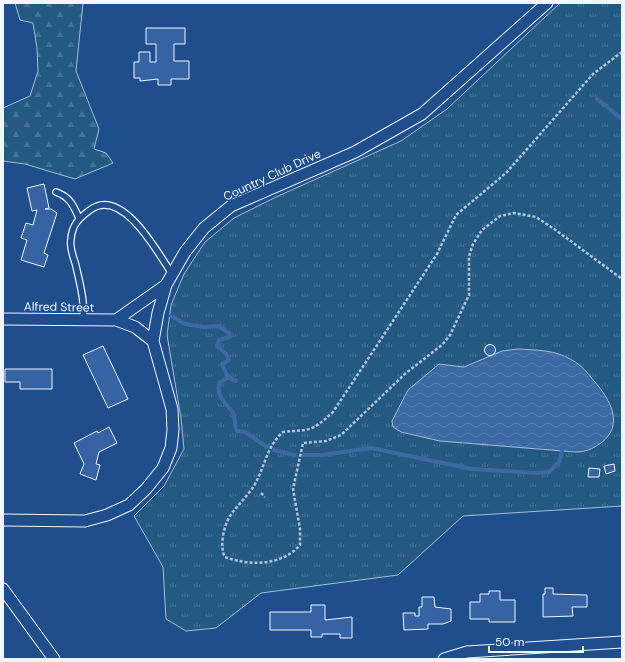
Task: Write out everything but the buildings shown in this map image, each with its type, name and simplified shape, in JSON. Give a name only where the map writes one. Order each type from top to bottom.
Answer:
[{"type":"street","name":"Country Club Drive","points":[[3,520],[85,521],[107,515],[129,504],[146,489],[163,468],[171,448],[173,430],[172,409],[153,342],[158,313],[166,285],[185,252],[204,228],[231,206],[355,152],[422,114],[536,7],[547,3]]},
{"type":"street","points":[[116,320],[166,285]]},
{"type":"street","name":"Alfred Street","points":[[3,319],[116,320],[135,327],[153,342]]},
{"type":"street","points":[[3,589],[54,659]]},
{"type":"street","points":[[444,659],[467,652],[622,642]]},
{"type":"lane","points":[[56,192],[67,196],[73,204],[79,218]]},
{"type":"lane","points":[[83,320],[84,305],[70,240],[73,228],[79,218],[94,206],[116,206],[132,218],[172,274]]},
{"type":"path","points":[[622,52],[593,74],[506,173],[456,215],[437,254],[333,412],[312,429],[306,431],[282,432],[280,434],[268,454],[256,482],[228,519],[222,550],[225,557],[253,563],[265,563],[280,560],[300,545],[300,529],[293,489],[303,443],[326,441],[341,435],[406,374],[442,345],[450,335],[469,295],[469,256],[472,244],[482,230],[500,216],[514,212],[536,217],[622,279]]},
{"type":"path","points":[[261,493],[265,497]]},
{"type":"green space","points":[[15,3],[83,3],[76,71],[99,129],[94,149],[106,153],[113,163],[75,179],[25,164],[3,161],[3,108],[30,96],[38,71],[37,48],[33,23],[20,20]]},
{"type":"green space","points":[[560,3],[622,3],[622,506],[463,516],[398,575],[261,593],[216,628],[186,631],[166,619],[163,567],[134,516],[164,486],[184,449],[181,418],[167,335],[171,305],[184,274],[205,242],[234,218],[276,197],[401,141],[447,109]]},
{"type":"water","points":[[518,349],[546,351],[559,354],[575,362],[587,372],[600,388],[610,404],[614,420],[608,436],[601,443],[589,450],[575,452],[440,441],[401,432],[393,427],[392,421],[408,390],[439,364],[464,367],[502,351]]},
{"type":"waterway","points":[[597,99],[622,119]]},
{"type":"waterway","points":[[171,316],[190,325],[205,327],[219,326],[229,333],[230,337],[219,340],[217,346],[226,354],[229,360],[222,364],[226,372],[231,379],[236,381]]},
{"type":"waterway","points":[[229,377],[220,382],[219,394],[233,412],[237,431],[245,432],[267,447]]},
{"type":"waterway","points":[[303,455],[322,455],[371,448],[472,469],[536,473],[549,472],[559,462],[563,447]]},
{"type":"waterway","points":[[274,450],[295,455]]}]
